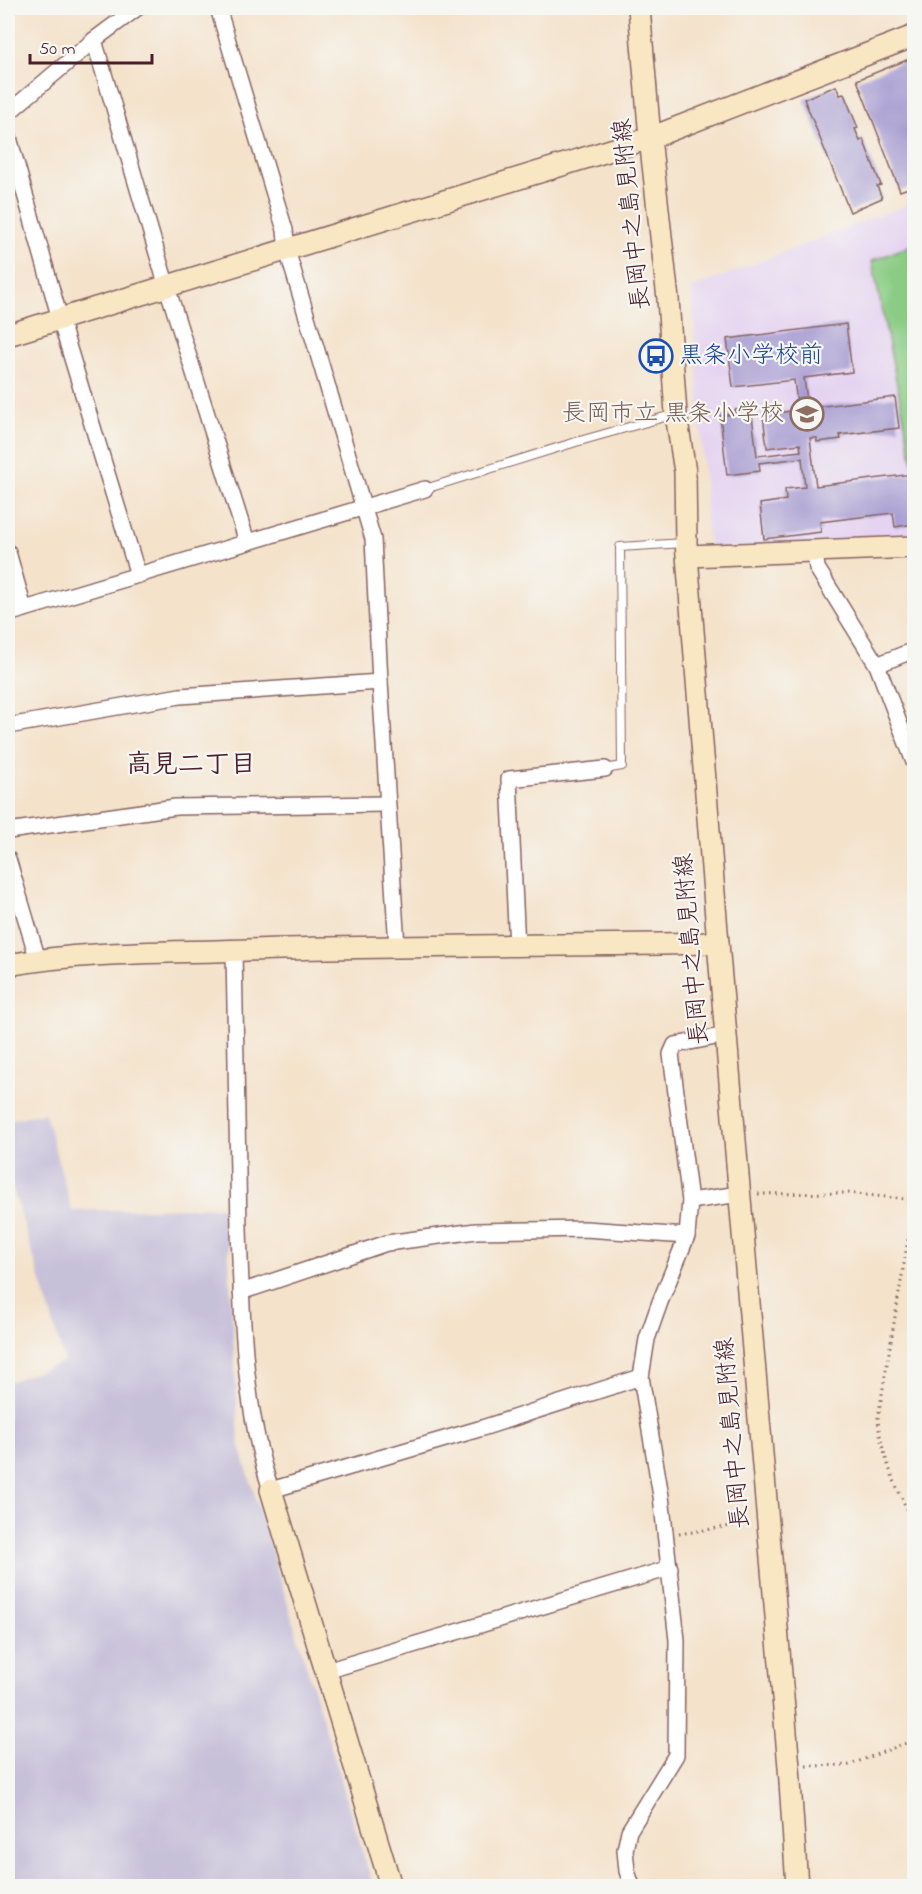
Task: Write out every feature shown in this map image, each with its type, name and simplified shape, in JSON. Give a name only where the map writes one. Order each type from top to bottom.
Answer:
[{"type":"street","points":[[8,113],[94,40],[137,8]]},
{"type":"street","points":[[218,8],[285,230],[287,250],[373,539],[397,946]]},
{"type":"street","name":"長岡中之島見附線","points":[[639,8],[650,138],[668,299],[676,414],[685,472],[687,550],[718,943],[789,1767],[797,1887]]},
{"type":"street","points":[[8,336],[650,138],[915,36]]},
{"type":"street","points":[[94,40],[167,286],[247,542]]},
{"type":"street","points":[[8,134],[60,319],[138,575]]},
{"type":"street","points":[[8,614],[425,489]]},
{"type":"street","points":[[687,550],[815,552],[915,547]]},
{"type":"street","points":[[8,552],[24,609]]},
{"type":"street","points":[[815,552],[817,568],[877,665],[915,762]]},
{"type":"street","points":[[877,665],[915,650]]},
{"type":"street","points":[[8,726],[180,696],[380,682]]},
{"type":"street","points":[[517,946],[509,779],[605,769]]},
{"type":"street","points":[[8,831],[176,807],[387,804]]},
{"type":"street","points":[[8,859],[38,960]]},
{"type":"street","points":[[8,965],[38,960],[139,953],[397,946],[718,943]]},
{"type":"street","points":[[234,951],[241,1292],[252,1416],[261,1461],[391,1887]]},
{"type":"street","points":[[632,1887],[627,1871],[625,1850],[629,1831],[676,1755],[677,1640],[661,1496],[641,1377],[647,1339],[687,1236],[690,1201],[671,1054],[675,1045],[726,1035]]},
{"type":"street","points":[[690,1201],[740,1194]]},
{"type":"street","points":[[241,1292],[387,1243],[436,1236],[476,1231],[585,1229],[687,1236]]},
{"type":"street","points":[[271,1490],[479,1430],[641,1377]]},
{"type":"street","points":[[326,1671],[670,1568]]},
{"type":"lane","points":[[425,489],[576,442],[676,414]]},
{"type":"lane","points":[[605,769],[622,766],[620,547],[687,550]]},
{"type":"path","points":[[740,1194],[847,1193],[915,1202],[878,1418],[879,1436],[885,1458],[915,1527]]},
{"type":"path","points":[[665,1537],[766,1521]]},
{"type":"path","points":[[789,1767],[849,1766],[915,1740]]},
{"type":"shaded area","name":"長岡市立 黒条小学校","points":[[914,202],[914,541],[714,549],[708,542],[692,288]]},
{"type":"shaded area","points":[[45,1113],[72,1211],[226,1207],[239,1443],[373,1886],[8,1886],[8,1382],[65,1362],[8,1172],[8,1120]]},
{"type":"green space","points":[[914,244],[914,468],[872,261]]},
{"type":"building","points":[[914,57],[914,179],[912,180],[914,186],[900,191],[857,80]]},
{"type":"building","points":[[836,86],[840,95],[844,94],[858,128],[855,129],[860,141],[863,139],[881,185],[877,186],[882,198],[850,212],[804,99]]},
{"type":"building","points":[[846,324],[852,372],[804,378],[808,408],[895,397],[899,428],[840,435],[841,439],[817,442],[817,438],[810,438],[816,486],[913,474],[914,524],[895,527],[893,513],[820,522],[821,532],[764,539],[760,504],[786,500],[785,489],[805,487],[802,458],[759,463],[760,471],[727,475],[720,416],[735,414],[735,410],[751,408],[757,456],[801,451],[800,444],[767,448],[763,415],[798,410],[794,380],[733,387],[727,339]]},
{"type":"place","name":"黒条小学校前","points":[[656,356]]},
{"type":"place","name":"長岡市立 黒条小学校","points":[[807,414]]},
{"type":"district","name":"高見二丁目","points":[[191,766]]}]
